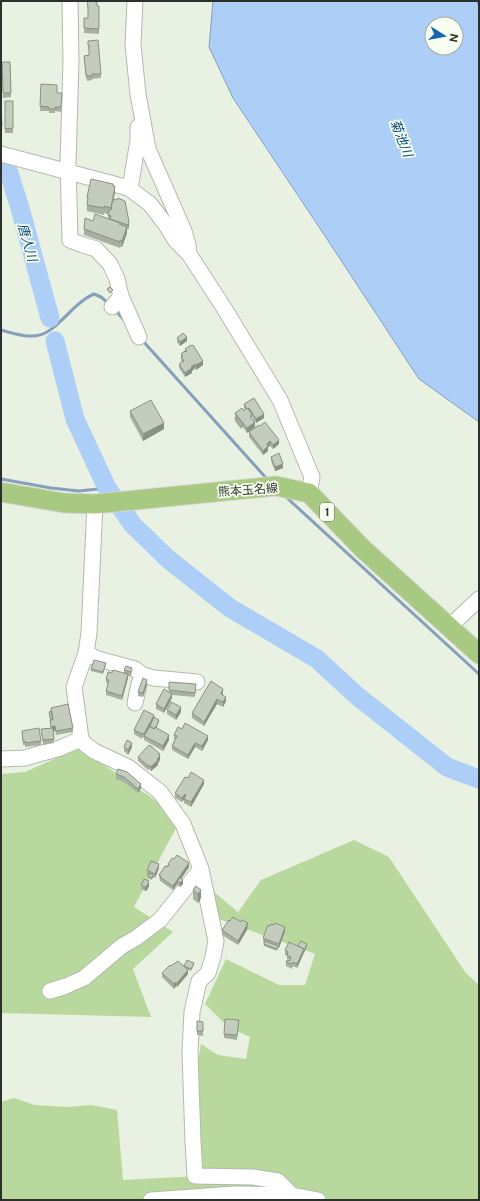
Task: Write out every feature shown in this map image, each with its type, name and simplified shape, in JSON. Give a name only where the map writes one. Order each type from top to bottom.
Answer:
[{"type":"main road","name":"熊本玉名線","points":[[7,496],[64,503],[99,504],[276,486],[309,493]]},
{"type":"main road","name":"1","points":[[309,493],[363,549],[479,654]]},
{"type":"street","points":[[70,1],[71,60],[70,114],[68,130],[70,240],[96,249],[110,264],[117,279],[117,302],[139,337]]},
{"type":"street","points":[[135,1],[133,44],[138,94],[148,150],[184,231],[189,254]]},
{"type":"street","points":[[130,189],[138,140],[138,94]]},
{"type":"street","points":[[1,154],[130,189],[150,204],[176,240],[189,254],[280,400],[312,477],[309,493]]},
{"type":"street","points":[[99,504],[89,633],[86,653],[74,687],[81,740],[94,751],[128,767],[160,792],[183,824],[201,869],[216,941],[208,973],[199,981],[192,1012],[190,1052],[195,1176],[253,1177],[278,1181],[292,1195]]},
{"type":"street","points":[[449,627],[479,598]]},
{"type":"street","points":[[86,653],[98,659],[135,669],[143,675],[154,678],[197,682]]},
{"type":"street","points":[[135,703],[139,684],[143,675]]},
{"type":"street","points":[[1,759],[25,758],[81,740]]},
{"type":"street","points":[[50,991],[84,978],[122,946],[136,938],[160,920],[201,869]]},
{"type":"street","points":[[151,1200],[292,1195],[318,1200]]},
{"type":"green space","points":[[77,749],[101,763],[158,802],[176,828],[134,907],[173,932],[133,969],[151,1017],[1,1013],[1,774],[25,772]]},
{"type":"green space","points":[[354,840],[389,857],[465,972],[479,985],[479,1200],[1,1200],[1,1102],[14,1098],[35,1105],[68,1107],[91,1105],[117,1110],[123,1180],[199,1176],[197,1066],[201,1044],[218,1055],[246,1059],[250,1037],[228,1027],[205,1004],[226,959],[279,985],[305,985],[315,954],[216,918],[213,891],[238,912],[261,880]]},
{"type":"water","name":"菊池川","points":[[213,1],[477,1],[479,9],[479,422],[419,379],[233,98],[209,47]]},
{"type":"building","points":[[87,1],[95,1],[97,2],[97,6],[99,6],[99,29],[84,28],[84,18],[88,18]]},
{"type":"building","points":[[98,40],[101,74],[92,74],[92,76],[87,76],[84,56],[89,55],[88,41]]},
{"type":"building","points":[[2,62],[10,62],[11,93],[3,93]]},
{"type":"building","points":[[41,84],[57,85],[57,93],[62,93],[61,107],[49,109],[49,107],[40,106]]},
{"type":"building","points":[[5,101],[13,101],[13,128],[5,129]]},
{"type":"building","points":[[1,102],[2,126],[1,126]]},
{"type":"building","points":[[91,179],[113,184],[113,186],[115,186],[111,208],[87,205],[87,197]]},
{"type":"building","points":[[118,198],[125,201],[129,222],[128,225],[110,219],[111,216],[108,215],[114,199],[117,200]]},
{"type":"building","points":[[95,214],[127,227],[122,241],[120,240],[120,242],[84,229],[85,218],[93,221]]},
{"type":"building","points":[[110,287],[113,290],[110,293],[107,289]]},
{"type":"building","points":[[183,333],[187,337],[180,342],[177,338]]},
{"type":"building","points":[[193,345],[203,361],[196,365],[195,364],[185,373],[179,364],[184,361],[181,354],[185,351],[186,352],[187,351],[185,349]]},
{"type":"building","points":[[254,398],[264,414],[256,419],[249,408],[247,409],[244,404]]},
{"type":"building","points":[[151,400],[164,423],[143,434],[130,411]]},
{"type":"building","points":[[242,408],[244,411],[247,408],[252,414],[250,416],[255,422],[247,428],[235,413]]},
{"type":"building","points":[[236,417],[243,425],[241,426],[235,418]]},
{"type":"building","points":[[265,422],[279,440],[273,445],[270,441],[267,444],[268,446],[263,451],[249,432]]},
{"type":"building","points":[[279,453],[283,464],[275,467],[271,457]]},
{"type":"building","points":[[94,660],[106,663],[103,672],[91,669]]},
{"type":"building","points":[[126,666],[132,668],[131,672],[124,670]]},
{"type":"building","points":[[113,670],[128,674],[122,696],[106,691],[109,680],[106,679],[108,672],[112,673]]},
{"type":"building","points":[[143,678],[147,680],[143,693],[138,692]]},
{"type":"building","points":[[211,681],[223,689],[221,694],[226,697],[223,702],[217,699],[204,722],[192,713]]},
{"type":"building","points":[[169,682],[196,684],[195,693],[169,690]]},
{"type":"building","points":[[164,689],[172,694],[164,709],[156,704]]},
{"type":"building","points":[[171,702],[181,707],[176,715],[167,710]]},
{"type":"building","points":[[68,704],[73,728],[56,731],[55,726],[51,727],[50,720],[53,719],[51,708]]},
{"type":"building","points":[[144,710],[154,715],[144,734],[142,734],[134,730]]},
{"type":"building","points":[[51,711],[53,720],[51,720],[49,712]]},
{"type":"building","points":[[154,717],[159,720],[156,728],[155,727],[154,729],[150,726],[149,728]]},
{"type":"building","points":[[185,723],[208,736],[202,746],[195,743],[188,755],[172,746],[177,736],[174,735],[178,727],[182,729]]},
{"type":"building","points":[[150,726],[154,729],[155,727],[169,735],[163,746],[144,736]]},
{"type":"building","points":[[39,728],[41,741],[25,743],[25,741],[23,741],[22,731]]},
{"type":"building","points":[[53,728],[54,739],[43,740],[41,729]]},
{"type":"building","points":[[127,740],[132,743],[128,750],[124,747]]},
{"type":"building","points":[[149,745],[160,754],[157,759],[158,760],[151,767],[138,757]]},
{"type":"building","points":[[118,769],[127,772],[141,784],[138,789],[124,777],[116,774]]},
{"type":"building","points":[[191,772],[204,780],[191,802],[184,799],[185,794],[182,798],[175,793],[185,777],[188,778]]},
{"type":"building","points":[[177,855],[189,863],[173,886],[159,875],[165,866],[169,866],[168,864],[172,858],[174,859]]},
{"type":"building","points":[[151,861],[159,864],[155,874],[147,870]]},
{"type":"building","points":[[149,873],[153,875],[152,878],[148,876]]},
{"type":"building","points":[[180,878],[183,880],[180,883],[177,881]]},
{"type":"building","points":[[144,879],[149,881],[145,887],[141,885]]},
{"type":"building","points":[[196,886],[201,890],[198,894],[193,890]]},
{"type":"building","points":[[233,917],[241,922],[242,920],[248,923],[238,941],[222,930]]},
{"type":"building","points":[[275,923],[285,927],[279,944],[263,938],[268,925],[274,925]]},
{"type":"building","points":[[265,941],[278,946],[277,949],[264,944]]},
{"type":"building","points":[[301,941],[307,944],[304,951],[304,949],[298,946]]},
{"type":"building","points":[[289,942],[304,949],[297,964],[293,962],[292,964],[286,962],[287,960],[290,961],[291,957],[287,955],[288,952],[285,950]]},
{"type":"building","points":[[187,960],[194,963],[191,969],[184,966]]},
{"type":"building","points":[[178,961],[188,970],[177,983],[176,982],[174,984],[162,973],[170,965],[171,966]]},
{"type":"building","points":[[225,1019],[239,1020],[237,1035],[224,1034]]},
{"type":"building","points":[[197,1021],[203,1022],[203,1031],[197,1031]]},
{"type":"waterway","name":"唐人川","points":[[1,171],[9,173],[50,318]]},
{"type":"waterway","points":[[1,330],[14,334],[34,336],[49,331],[91,295],[94,294],[101,297],[109,304]]},
{"type":"waterway","points":[[114,309],[124,320]]},
{"type":"waterway","points":[[142,340],[267,479]]},
{"type":"waterway","points":[[55,341],[75,419],[107,488],[133,525],[168,559],[230,608],[317,659],[356,695],[447,767],[479,779]]},
{"type":"waterway","points":[[1,479],[51,488],[79,491],[107,488]]},
{"type":"waterway","points":[[286,497],[479,674]]}]
